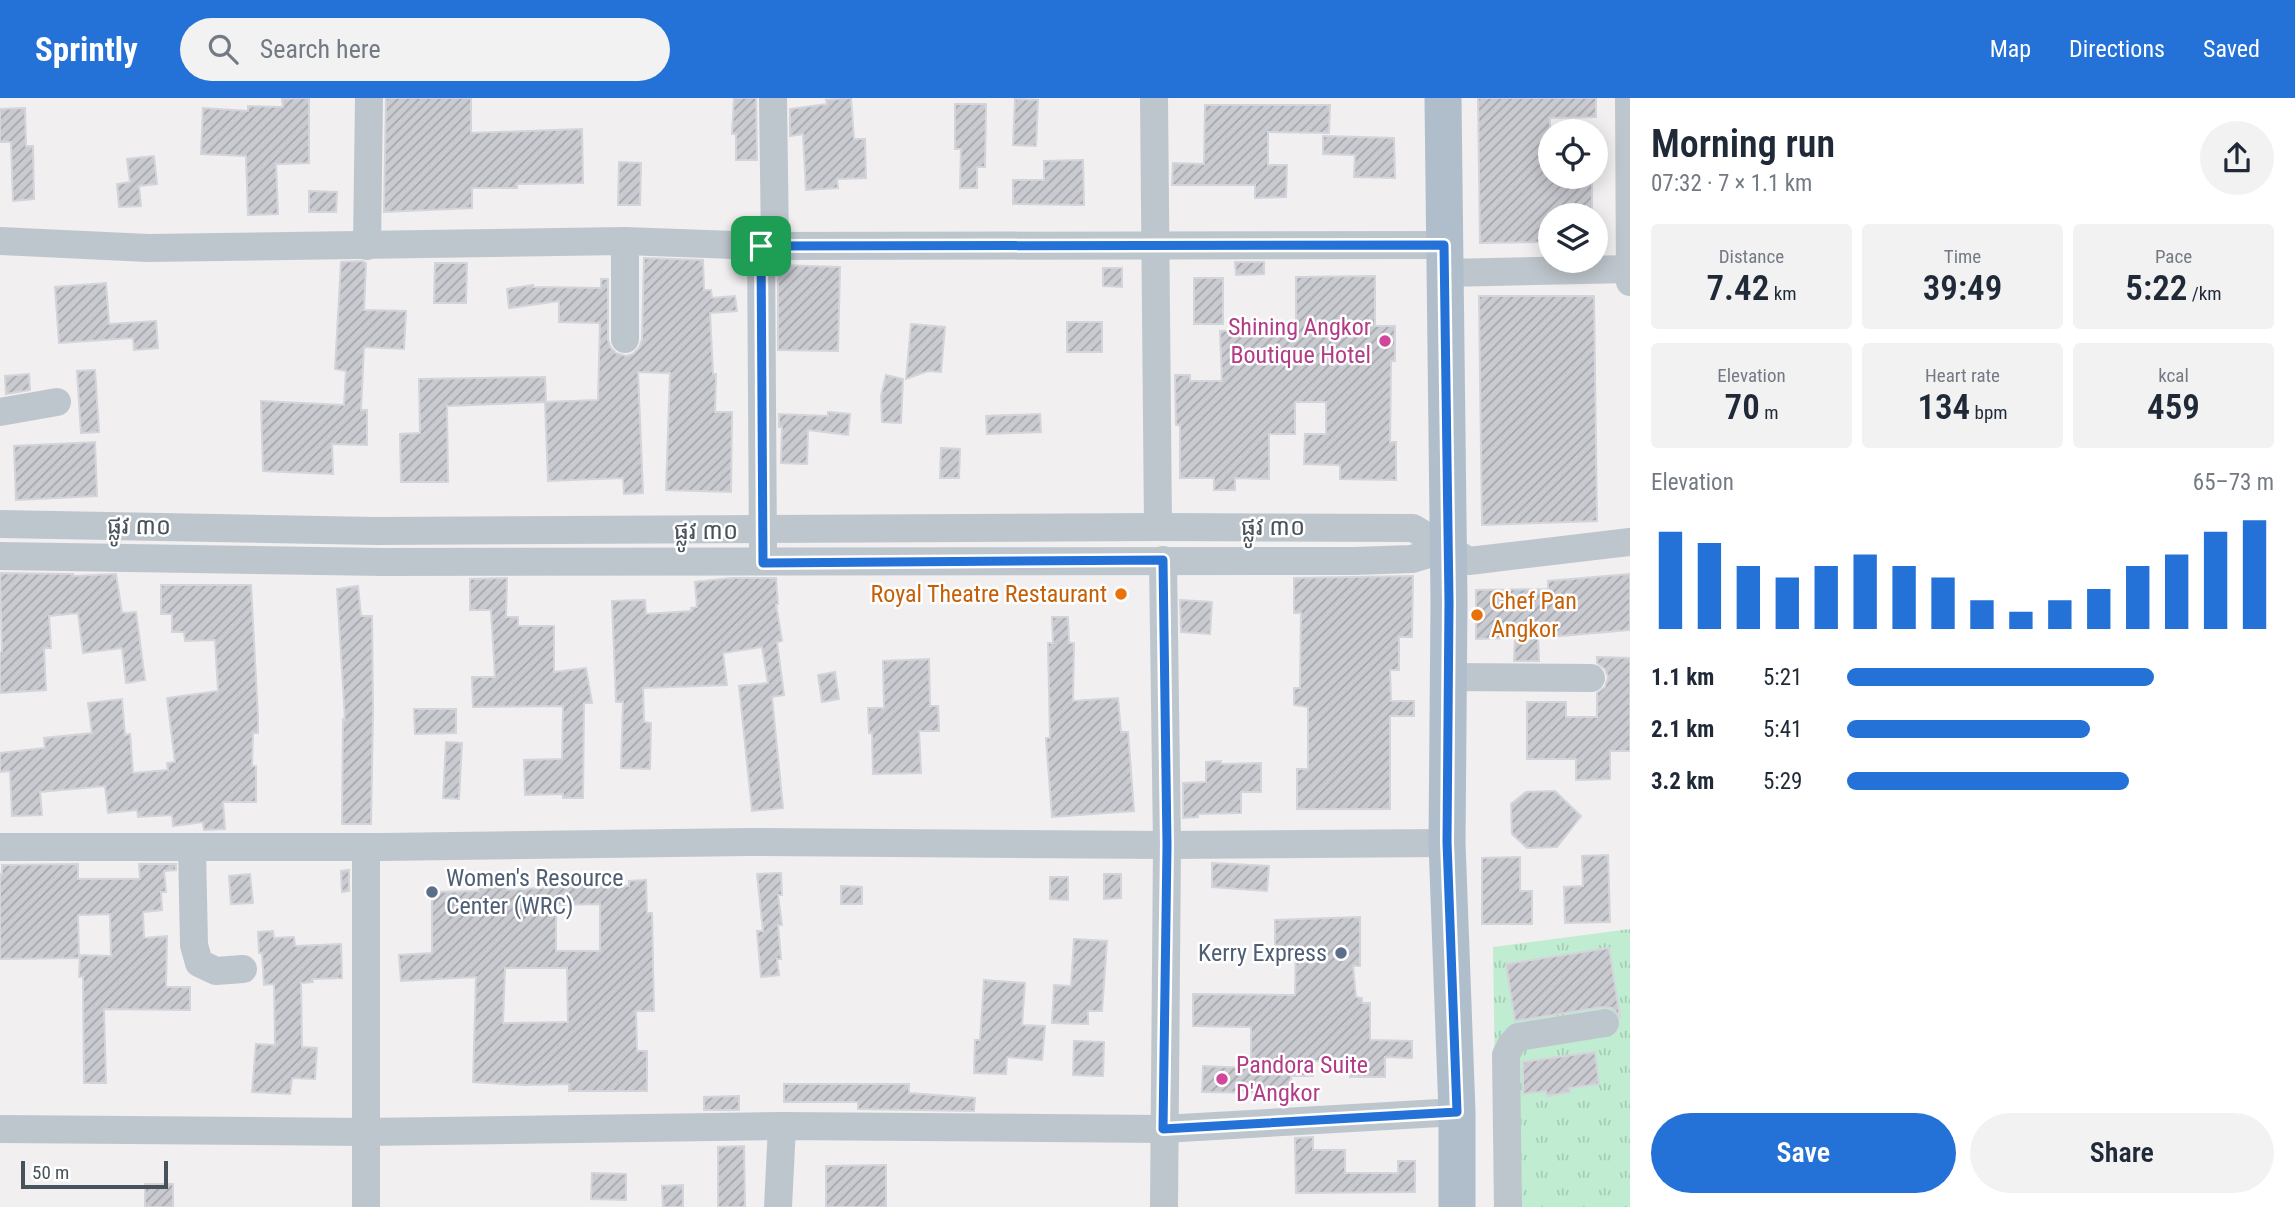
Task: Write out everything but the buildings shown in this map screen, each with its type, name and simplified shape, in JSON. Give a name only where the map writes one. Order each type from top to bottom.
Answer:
[{"type":"main road","points":[[1443,98],[1449,677],[1447,842],[1457,1112],[1457,1207]]},
{"type":"street","points":[[368,246],[369,98]]},
{"type":"street","points":[[763,563],[773,98]]},
{"type":"street","points":[[1154,98],[1158,527]]},
{"type":"street","points":[[1629,98],[1630,282]]},
{"type":"street","points":[[0,241],[148,248],[625,241],[768,246],[1155,247],[1630,270]]},
{"type":"street","points":[[625,241],[625,339]]},
{"type":"street","points":[[0,412],[57,402]]},
{"type":"street","name":"ផ្លូវ ៣០","points":[[0,524],[376,531],[1413,528],[1469,561],[1630,542]]},
{"type":"street","name":"ផ្លូវ ៣០","points":[[0,556],[383,562],[763,563],[1412,559],[1448,548]]},
{"type":"street","points":[[1163,560],[1167,845],[1164,1207]]},
{"type":"street","points":[[1449,677],[1591,678]]},
{"type":"street","points":[[0,847],[366,847],[749,842],[1167,845],[1447,842]]},
{"type":"street","points":[[366,847],[366,1207]]},
{"type":"street","points":[[192,848],[194,945],[199,962],[215,971],[243,969]]},
{"type":"street","points":[[1508,1207],[1506,1055],[1511,1045],[1518,1037],[1605,1024]]},
{"type":"street","points":[[0,1129],[365,1132],[782,1126],[1163,1129],[1457,1112]]},
{"type":"street","points":[[778,1207],[782,1126]]},
{"type":"green space","points":[[1630,929],[1630,1207],[1497,1207],[1493,947]]},
{"type":"place","name":"Shining Angkor Boutique Hotel","points":[[1385,341]]},
{"type":"place","name":"Royal Theatre Restaurant","points":[[1121,594]]},
{"type":"place","name":"Chef Pan Angkor","points":[[1477,615]]},
{"type":"place","name":"Women's Resource Center (WRC)","points":[[432,892]]},
{"type":"place","name":"Kerry Express","points":[[1341,953]]},
{"type":"place","name":"Pandora Suite D'Angkor","points":[[1222,1079]]},
{"type":"route","points":[[1444,245],[1449,602],[1447,842],[1457,1112],[1163,1129],[1167,845],[1163,560],[763,563],[761,246],[1444,245]]}]
